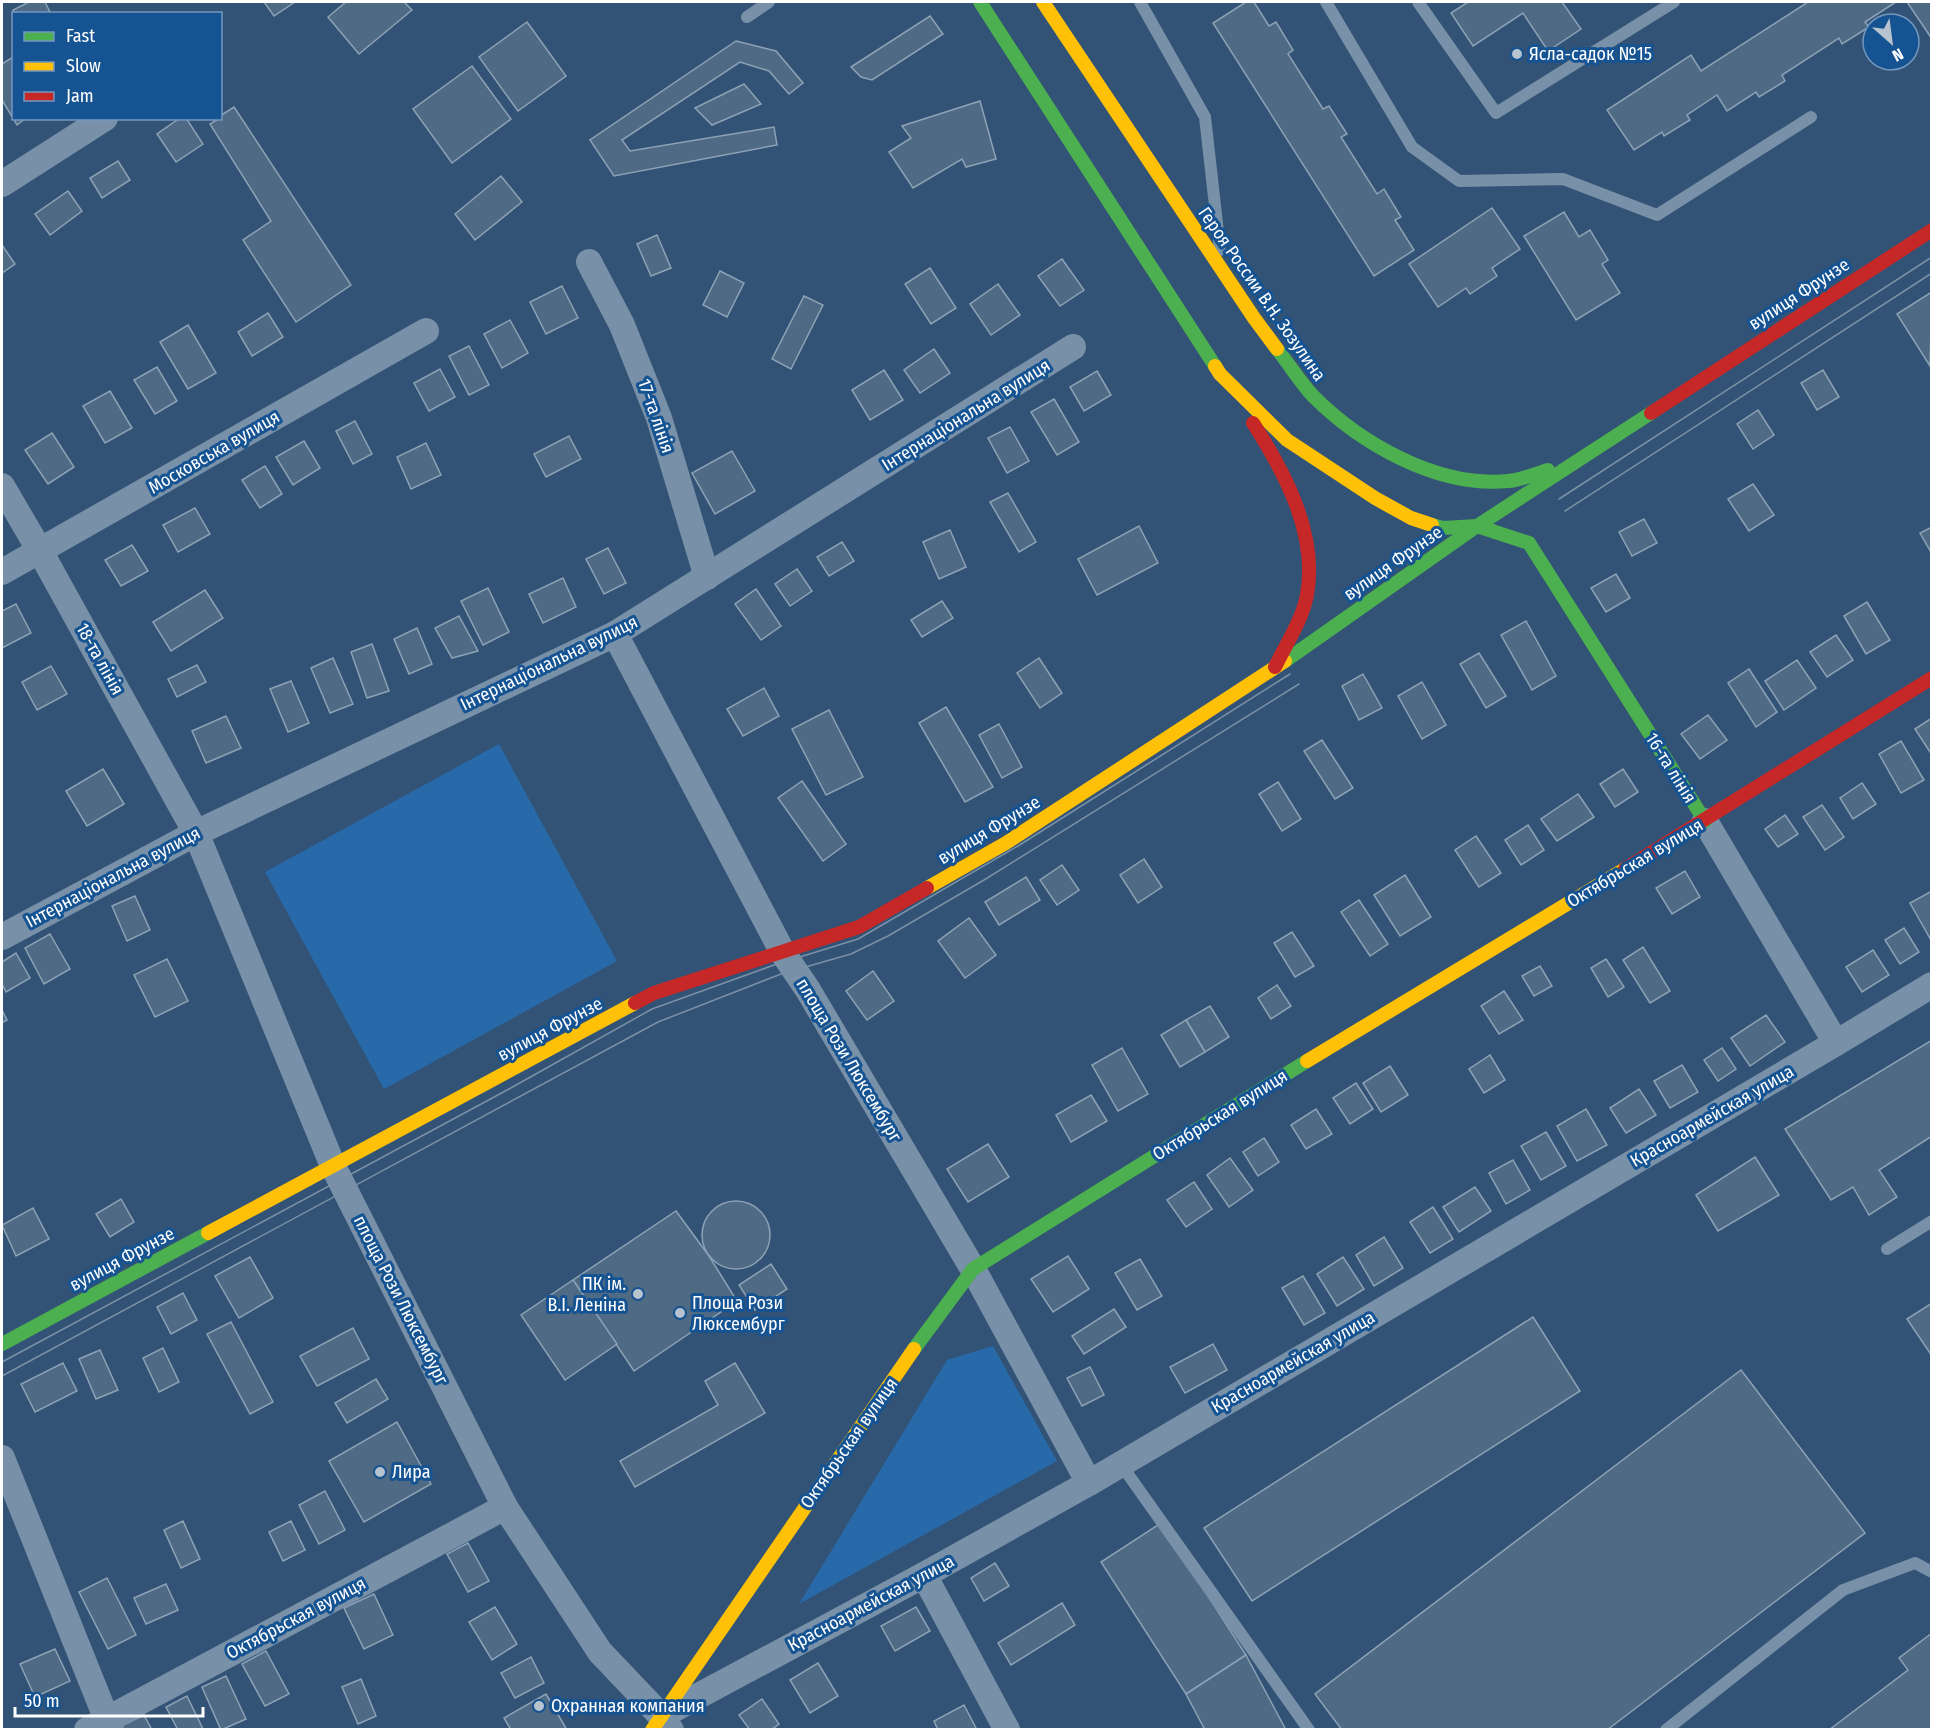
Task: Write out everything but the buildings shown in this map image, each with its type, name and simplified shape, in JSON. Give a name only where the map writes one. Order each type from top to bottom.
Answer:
[{"type":"street","points":[[980,2],[1258,430],[1282,472],[1299,515],[1309,556],[1307,596],[1275,667]]},
{"type":"street","name":"Героя России В.Н. Зозулина","points":[[1042,2],[1254,318],[1312,395],[1347,425],[1391,454],[1436,473],[1475,480],[1509,481],[1576,462]]},
{"type":"street","points":[[2,184],[102,120]]},
{"type":"street","name":"вулиця Фрунзе","points":[[2,1344],[654,993],[859,927],[1006,843],[1275,667],[1477,526],[1932,230]]},
{"type":"street","name":"17-та лінія","points":[[589,262],[622,325],[659,418],[707,577]]},
{"type":"street","name":"Московська вулиця","points":[[2,572],[426,331]]},
{"type":"street","name":"Інтернаціональна вулиця","points":[[2,936],[196,833],[615,634],[1073,347]]},
{"type":"street","points":[[1220,374],[1287,440],[1375,498],[1411,518],[1443,528],[1477,526]]},
{"type":"street","name":"18-та лінія","points":[[2,486],[196,833]]},
{"type":"street","name":"16-та лінія","points":[[1477,526],[1528,543],[1705,821],[1836,1043]]},
{"type":"street","name":"площа Рози Люксембург","points":[[615,634],[783,953],[808,990],[973,1269],[1089,1483]]},
{"type":"street","name":"Октябрьская вулиця","points":[[661,1725],[941,1310],[973,1269],[1230,1107],[1705,821],[1932,678]]},
{"type":"street","name":"площа Рози Люксембург","points":[[196,833],[333,1166],[505,1507],[600,1652],[661,1725]]},
{"type":"street","name":"Красноармейская улица","points":[[661,1725],[1089,1483],[1932,985]]},
{"type":"street","points":[[2,1458],[102,1726]]},
{"type":"street","name":"Октябрьская вулиця","points":[[102,1726],[505,1507]]},
{"type":"street","points":[[924,1575],[1007,1730]]},
{"type":"lane","points":[[747,17],[769,2]]},
{"type":"lane","points":[[1140,2],[1205,117],[1223,272]]},
{"type":"lane","points":[[1326,2],[1412,147],[1459,181],[1563,179],[1657,214],[1811,117]]},
{"type":"lane","points":[[1418,2],[1496,113],[1674,2]]},
{"type":"lane","points":[[1887,1249],[1932,1221]]},
{"type":"lane","points":[[1120,1463],[1309,1730]]},
{"type":"lane","points":[[1666,1730],[1843,1590],[1915,1563],[1932,1572]]},
{"type":"shaded area","points":[[499,744],[617,961],[384,1089],[265,872]]},
{"type":"shaded area","points":[[993,1346],[1057,1461],[799,1604],[947,1360]]},
{"type":"tram line","points":[[1559,499],[1932,257]]},
{"type":"tram line","points":[[1565,511],[1932,273]]},
{"type":"tram line","points":[[2,1362],[509,1089],[652,1009],[774,965],[858,939],[1018,846],[1290,674]]},
{"type":"tram line","points":[[2,1376],[658,1022],[781,974],[851,954],[888,936],[984,880],[1299,684]]},
{"type":"traffic: fast","points":[[980,2],[1215,366]]},
{"type":"traffic: fast","points":[[1277,349],[1308,391],[1332,414],[1377,446],[1402,459],[1428,470],[1481,481],[1508,481],[1548,470]]},
{"type":"traffic: fast","points":[[1285,661],[1477,526],[1651,413]]},
{"type":"traffic: fast","points":[[1432,525],[1443,528],[1477,526],[1529,543],[1705,821]]},
{"type":"traffic: fast","points":[[914,1349],[973,1269],[1307,1061]]},
{"type":"traffic: fast","points":[[2,1344],[208,1233]]},
{"type":"traffic: slow","points":[[1043,2],[1277,349]]},
{"type":"traffic: slow","points":[[1215,366],[1220,374],[1287,440],[1375,498],[1411,518],[1432,525]]},
{"type":"traffic: slow","points":[[927,888],[1006,843],[1285,661]]},
{"type":"traffic: slow","points":[[1307,1061],[1625,869]]},
{"type":"traffic: slow","points":[[208,1233],[635,1003]]},
{"type":"traffic: slow","points":[[652,1730],[914,1349]]},
{"type":"traffic: jam","points":[[1651,413],[1932,230]]},
{"type":"traffic: jam","points":[[1253,423],[1287,483],[1296,505],[1308,549],[1309,572],[1305,605],[1275,667]]},
{"type":"traffic: jam","points":[[1625,869],[1932,678]]},
{"type":"traffic: jam","points":[[635,1003],[654,993],[859,927],[927,888]]},
{"type":"place","name":"Ясла-садок №15","points":[[1517,54]]},
{"type":"place","name":"ПК ім. В.І. Леніна","points":[[638,1294]]},
{"type":"place","name":"Площа Рози Люксембург","points":[[680,1313]]},
{"type":"place","name":"Лира","points":[[380,1472]]},
{"type":"place","name":"Охранная компания","points":[[539,1706]]}]
